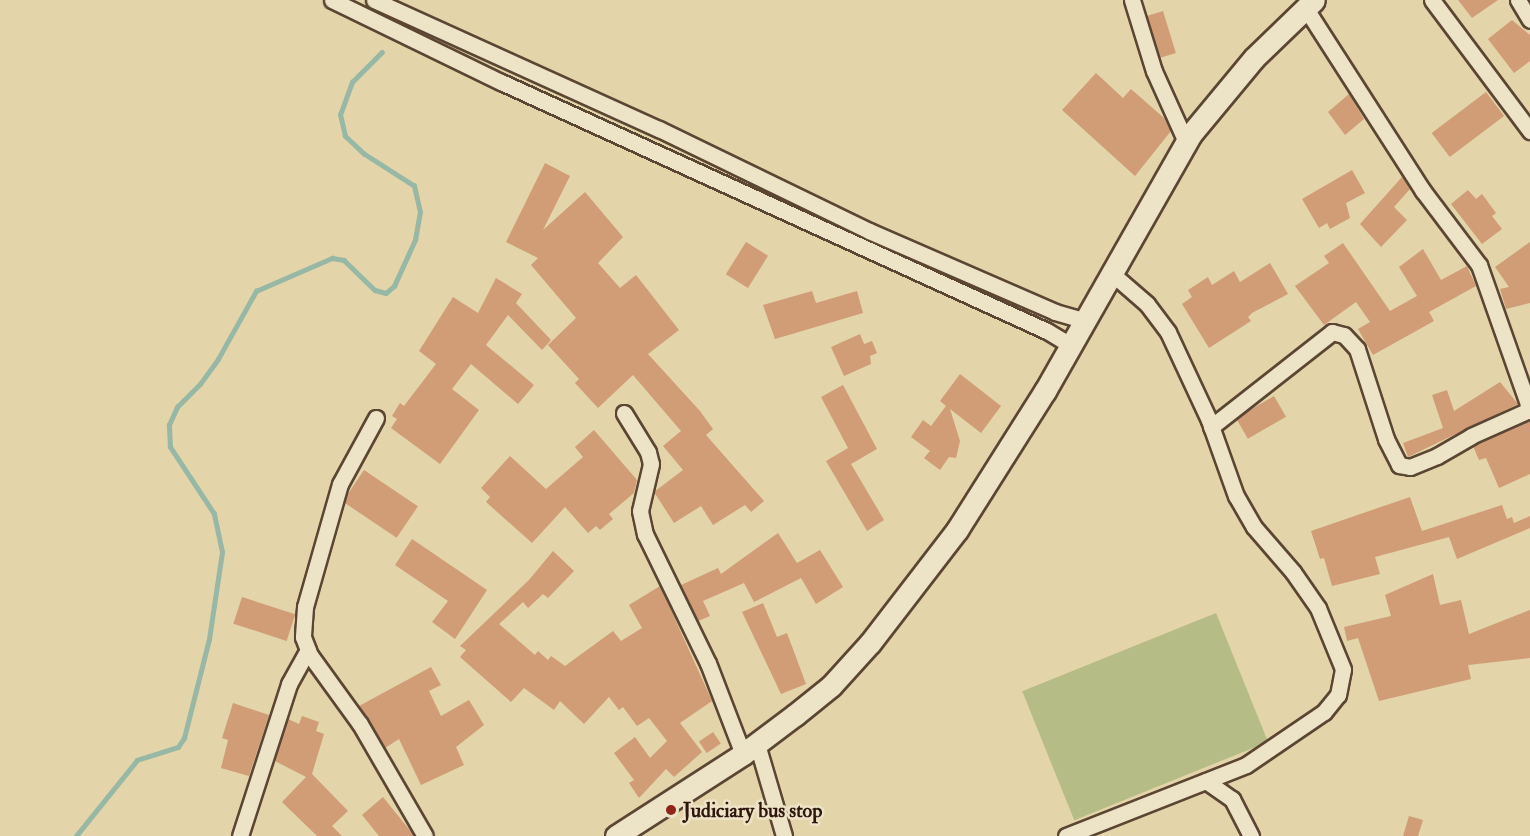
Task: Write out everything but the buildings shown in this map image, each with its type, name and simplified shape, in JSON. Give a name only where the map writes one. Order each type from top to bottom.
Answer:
[{"type":"main road","points":[[616,836],[750,749],[831,686],[910,594],[957,530],[1045,391],[1110,272],[1186,142],[1218,97],[1310,4]]},
{"type":"street","points":[[332,0],[501,82],[1047,331],[1070,345]]},
{"type":"street","points":[[374,0],[659,129],[869,231],[1055,312],[1083,320]]},
{"type":"street","points":[[1132,0],[1154,71],[1186,142]]},
{"type":"street","points":[[1432,0],[1530,131]]},
{"type":"street","points":[[1518,0],[1530,20]]},
{"type":"street","points":[[1211,427],[1332,332],[1344,335],[1357,349],[1386,439],[1399,465],[1410,467],[1437,456],[1471,436],[1527,411],[1528,404],[1479,265],[1423,191],[1310,4]]},
{"type":"street","points":[[1066,836],[1246,765],[1324,712],[1338,695],[1342,669],[1318,608],[1293,572],[1254,527],[1236,496],[1211,427],[1168,332],[1147,304],[1110,272]]},
{"type":"street","points":[[624,413],[648,452],[651,464],[640,511],[645,534],[750,749],[784,836]]},
{"type":"street","points":[[376,418],[337,495],[305,607],[303,637],[308,650],[360,724],[425,836]]},
{"type":"street","points":[[240,836],[289,684],[308,650]]},
{"type":"street","points":[[1206,781],[1232,798],[1251,836]]},
{"type":"green space","points":[[1216,613],[1268,742],[1074,820],[1022,691]]},
{"type":"waterway","points":[[76,836],[137,760],[178,747],[184,738],[209,639],[222,552],[214,514],[170,447],[169,425],[177,407],[200,384],[218,359],[256,291],[332,258],[344,260],[375,290],[386,293],[394,286],[415,240],[420,212],[414,186],[364,154],[345,136],[340,115],[352,82],[382,52]]},
{"type":"place","name":"Judiciary bus stop","points":[[671,810]]}]
